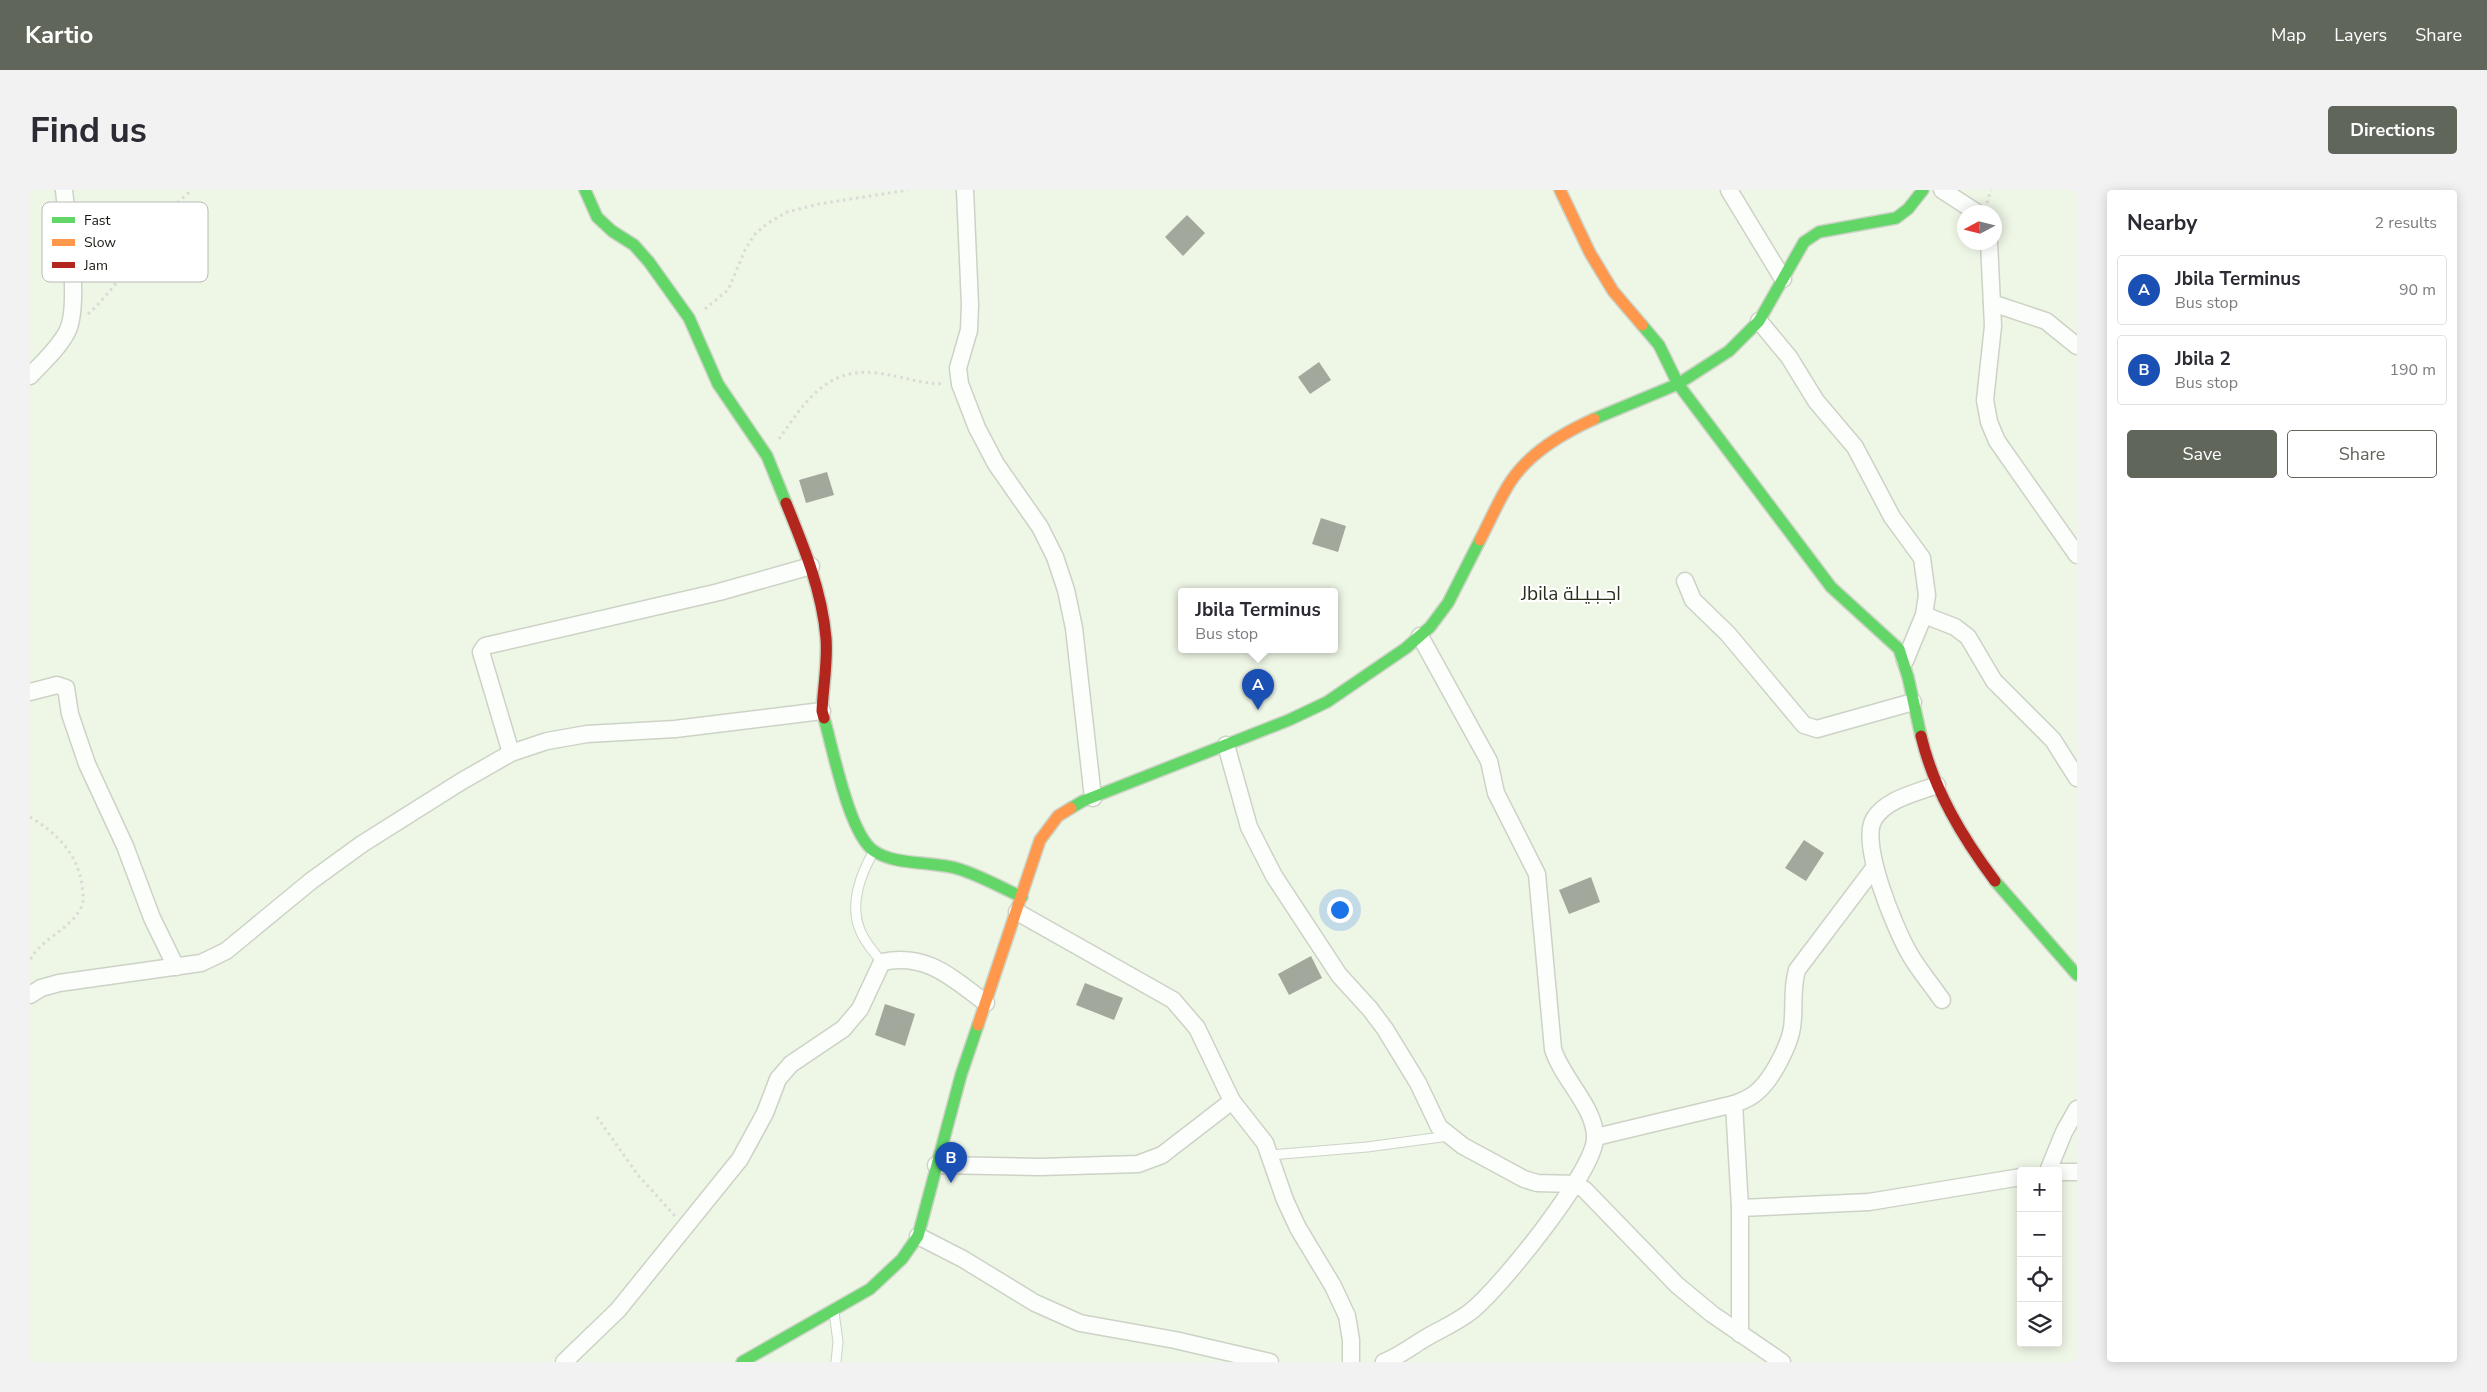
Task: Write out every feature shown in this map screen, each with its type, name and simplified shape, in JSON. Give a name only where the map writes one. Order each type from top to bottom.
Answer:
[{"type":"street","points":[[585,190],[597,217],[612,231],[634,245],[650,262],[689,318],[718,384],[767,456],[811,566],[822,609],[826,640],[822,711],[853,821],[866,843],[887,857],[959,869],[1020,904],[1173,1000],[1196,1028],[1232,1101],[1265,1143],[1295,1221],[1333,1286],[1347,1316],[1351,1340],[1351,1362]]},
{"type":"street","points":[[964,190],[970,305],[968,330],[958,368],[960,384],[977,428],[996,464],[1040,527],[1055,557],[1066,590],[1074,628],[1093,798]]},
{"type":"street","points":[[1560,190],[1590,254],[1613,291],[1659,345],[1678,384],[1831,587],[1900,649],[1905,661],[1918,726],[1936,784],[1955,823],[1984,868],[2077,975]]},
{"type":"street","points":[[1729,190],[1783,279]]},
{"type":"street","points":[[742,1362],[870,1289],[902,1259],[918,1236],[960,1075],[1020,904],[1040,840],[1058,816],[1093,798],[1327,702],[1406,648],[1420,636],[1448,603],[1512,481],[1539,451],[1572,428],[1678,384],[1729,351],[1759,321],[1804,242],[1818,232],[1896,218],[1908,209],[1923,190]]},
{"type":"street","points":[[1942,190],[1965,205]]},
{"type":"street","points":[[1989,250],[1993,326],[1985,400],[1989,422],[1997,441],[2077,555]]},
{"type":"street","points":[[30,376],[58,346],[68,330],[72,293],[71,282]]},
{"type":"street","points":[[1992,303],[2046,321],[2077,346]]},
{"type":"street","points":[[1759,321],[1789,357],[1816,401],[1855,447],[1892,517],[1922,558],[1927,594],[1924,615],[1905,661]]},
{"type":"street","points":[[511,753],[482,652],[485,646],[719,592],[811,566]]},
{"type":"street","points":[[1684,581],[1693,600],[1728,634],[1804,725],[1817,729],[1913,702]]},
{"type":"street","points":[[1924,615],[1955,627],[1968,637],[1994,681],[2053,740],[2077,778]]},
{"type":"street","points":[[1384,1362],[1470,1312],[1506,1277],[1575,1184],[1595,1145],[1596,1137],[1584,1102],[1558,1066],[1553,1049],[1536,874],[1496,793],[1489,761],[1420,636]]},
{"type":"street","points":[[30,692],[57,685],[66,688],[70,714],[87,764],[125,846],[152,918],[176,967]]},
{"type":"street","points":[[30,995],[41,988],[59,983],[176,967],[213,959],[226,951],[311,881],[356,849],[462,781],[511,753],[547,741],[587,734],[675,729],[822,711]]},
{"type":"street","points":[[1226,745],[1250,827],[1274,876],[1338,975],[1370,1009],[1385,1030],[1418,1084],[1439,1127],[1449,1136],[1524,1180],[1537,1183],[1575,1184],[1585,1190],[1677,1285],[1712,1314],[1782,1362]]},
{"type":"street","points":[[1936,784],[1885,805],[1873,820],[1869,837],[1874,868],[1901,938],[1910,955],[1942,1000]]},
{"type":"street","points":[[1596,1137],[1734,1104],[1748,1099],[1759,1091],[1784,1053],[1792,1028],[1792,988],[1797,970],[1874,868]]},
{"type":"street","points":[[564,1362],[618,1310],[740,1159],[764,1113],[778,1079],[791,1064],[843,1028],[860,1009],[882,962],[919,962],[937,967],[986,1003]]},
{"type":"street","points":[[936,1166],[1040,1167],[1138,1164],[1162,1155],[1232,1101]]},
{"type":"street","points":[[1734,1104],[1740,1208],[1740,1334]]},
{"type":"street","points":[[2050,1167],[2064,1132],[2077,1109]]},
{"type":"street","points":[[2062,1172],[2077,1172]]},
{"type":"street","points":[[1740,1208],[1869,1202],[2017,1178]]},
{"type":"street","points":[[918,1236],[964,1259],[1035,1303],[1080,1323],[1175,1340],[1270,1362]]},
{"type":"lane","points":[[874,850],[859,879],[857,914],[859,929],[882,962]]},
{"type":"lane","points":[[1270,1155],[1367,1147],[1449,1136]]},
{"type":"lane","points":[[834,1311],[838,1342],[836,1362]]},
{"type":"path","points":[[181,202],[192,190]]},
{"type":"path","points":[[689,318],[718,300],[728,290],[745,250],[755,234],[768,223],[787,212],[819,204],[908,190]]},
{"type":"path","points":[[68,330],[98,305],[116,282]]},
{"type":"path","points":[[767,456],[812,396],[841,376],[853,373],[877,373],[924,384],[960,384]]},
{"type":"path","points":[[30,817],[46,826],[64,843],[76,862],[84,895],[76,915],[46,941],[30,960]]},
{"type":"path","points":[[598,1117],[638,1175],[686,1227]]},
{"type":"building","points":[[1187,215],[1205,233],[1183,256],[1165,237]]},
{"type":"building","points":[[1319,362],[1331,380],[1310,394],[1298,377]]},
{"type":"building","points":[[827,472],[834,495],[806,503],[799,480]]},
{"type":"building","points":[[1321,518],[1346,526],[1338,552],[1312,544]]},
{"type":"building","points":[[1804,840],[1824,853],[1806,881],[1785,868]]},
{"type":"building","points":[[1591,877],[1600,902],[1569,914],[1559,890]]},
{"type":"building","points":[[1311,956],[1322,978],[1289,995],[1278,974]]},
{"type":"building","points":[[1085,983],[1123,998],[1114,1020],[1076,1005]]},
{"type":"building","points":[[885,1004],[915,1014],[905,1046],[875,1035]]},
{"type":"traffic: fast","points":[[585,190],[597,217],[612,231],[634,245],[649,262],[689,318],[718,384],[767,456],[786,503]]},
{"type":"traffic: fast","points":[[1594,419],[1678,384],[1729,351],[1759,321],[1804,242],[1819,232],[1896,218],[1908,209],[1923,190]]},
{"type":"traffic: fast","points":[[1642,325],[1659,345],[1678,384],[1831,587],[1899,649],[1908,677],[1921,736]]},
{"type":"traffic: fast","points":[[1071,808],[1083,801],[1289,720],[1327,702],[1406,648],[1430,627],[1448,603],[1480,540]]},
{"type":"traffic: fast","points":[[824,718],[850,810],[865,842],[874,851],[893,859],[959,869],[1022,897]]},
{"type":"traffic: fast","points":[[1995,881],[2077,975]]},
{"type":"traffic: fast","points":[[742,1362],[870,1289],[902,1259],[918,1236],[961,1075],[978,1025]]},
{"type":"traffic: slow","points":[[1560,190],[1590,253],[1613,291],[1642,325]]},
{"type":"traffic: slow","points":[[1480,540],[1511,481],[1528,461],[1548,444],[1594,419]]},
{"type":"traffic: slow","points":[[978,1025],[1040,840],[1058,816],[1071,808]]},
{"type":"traffic: jam","points":[[786,503],[811,569],[821,603],[826,638],[822,711],[824,718]]},
{"type":"traffic: jam","points":[[1921,736],[1933,775],[1950,812],[1971,847],[1995,881]]},
{"type":"place","name":"Jbila Terminus","points":[[1258,710]]},
{"type":"place","name":"Jbila 2","points":[[951,1183]]},
{"type":"district","name":"Jbila اجـبـيـلة","points":[[1571,594]]}]
